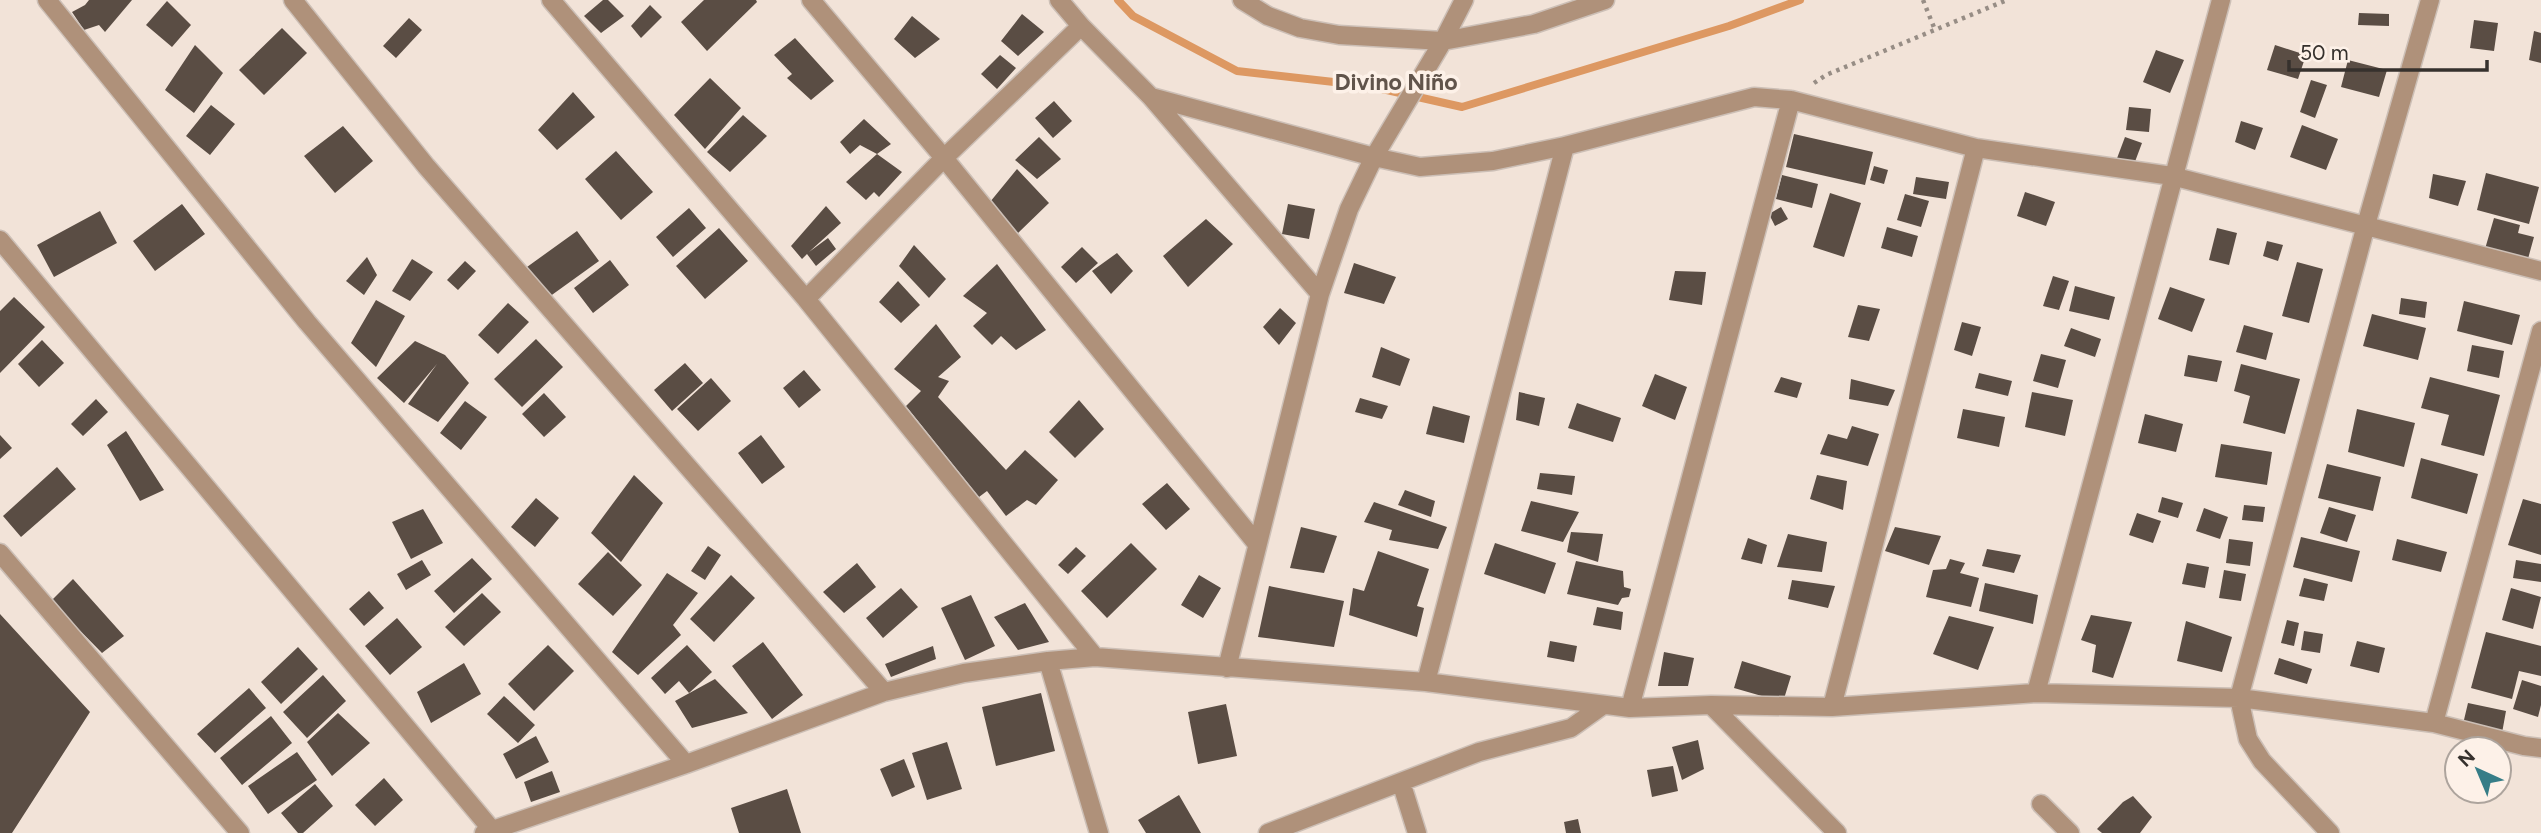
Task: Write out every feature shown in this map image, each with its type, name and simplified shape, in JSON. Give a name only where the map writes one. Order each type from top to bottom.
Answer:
[{"type":"street","points":[[47,0],[307,322],[685,764]]},
{"type":"street","points":[[293,0],[426,166],[884,692]]},
{"type":"street","points":[[551,0],[806,299],[1095,657]]},
{"type":"street","points":[[811,0],[944,158],[1257,544]]},
{"type":"street","points":[[1059,0],[1151,97],[1320,294]]},
{"type":"street","points":[[1242,0],[1271,8],[1300,29],[1339,35],[1443,41],[1534,24],[1605,0]]},
{"type":"street","points":[[1227,668],[1320,294],[1349,209],[1374,157],[1443,41],[1464,0]]},
{"type":"street","points":[[2036,693],[2221,0]]},
{"type":"street","points":[[2330,833],[2262,761],[2248,740],[2239,698],[2366,225],[2430,0]]},
{"type":"street","points":[[806,299],[944,158],[1081,26]]},
{"type":"street","points":[[1151,97],[1420,167],[1493,161],[1565,146],[1754,97],[1791,100],[1976,148],[2172,176],[2541,271]]},
{"type":"street","points":[[1630,708],[1791,100]]},
{"type":"street","points":[[1426,682],[1565,146]]},
{"type":"street","points":[[1832,707],[1976,148]]},
{"type":"street","points":[[0,240],[488,832],[884,692],[964,673],[1095,657],[1426,682],[1630,708],[1711,705],[1832,707],[2036,693],[2239,698],[2434,723],[2533,747],[2541,764]]},
{"type":"street","points":[[2434,723],[2541,331]]},
{"type":"street","points":[[0,553],[240,833]]},
{"type":"street","points":[[1048,661],[1099,833]]},
{"type":"street","points":[[1711,705],[1837,833]]},
{"type":"street","points":[[1268,833],[1479,752],[1571,728],[1602,706]]},
{"type":"street","points":[[1401,782],[1417,833]]},
{"type":"street","points":[[2041,803],[2070,833]]},
{"type":"path","points":[[1923,0],[1935,30]]},
{"type":"path","points":[[1791,100],[1826,75],[2007,0]]},
{"type":"building","points":[[89,0],[132,0],[105,32],[99,25],[84,30],[72,12]]},
{"type":"building","points":[[603,0],[608,0],[624,16],[601,33],[584,16]]},
{"type":"building","points":[[704,0],[757,2],[707,51],[681,22]]},
{"type":"building","points":[[167,1],[191,25],[172,47],[146,25]]},
{"type":"building","points":[[650,5],[662,17],[641,38],[631,26]]},
{"type":"building","points":[[2359,13],[2389,14],[2389,26],[2358,25]]},
{"type":"building","points":[[1022,14],[1044,32],[1018,56],[1001,41]]},
{"type":"building","points":[[912,16],[940,39],[915,58],[894,39]]},
{"type":"building","points":[[409,18],[422,30],[396,58],[383,46]]},
{"type":"building","points":[[2474,20],[2498,23],[2494,51],[2470,48]]},
{"type":"building","points":[[282,28],[307,53],[264,95],[239,70]]},
{"type":"building","points":[[2534,31],[2541,33],[2541,63],[2529,60]]},
{"type":"building","points":[[795,38],[834,81],[811,100],[787,78],[792,74],[774,55]]},
{"type":"building","points":[[195,45],[223,73],[194,113],[165,90]]},
{"type":"building","points":[[2275,45],[2306,55],[2298,79],[2267,70]]},
{"type":"building","points":[[2156,50],[2184,60],[2170,93],[2143,82]]},
{"type":"building","points":[[1000,55],[1016,68],[997,89],[981,74]]},
{"type":"building","points":[[2348,60],[2387,70],[2379,97],[2341,87]]},
{"type":"building","points":[[710,78],[741,108],[705,149],[674,115]]},
{"type":"building","points":[[2311,80],[2327,85],[2315,118],[2300,112]]},
{"type":"building","points":[[573,92],[595,117],[557,150],[538,130]]},
{"type":"building","points":[[1054,101],[1072,121],[1053,138],[1035,118]]},
{"type":"building","points":[[211,105],[235,124],[210,155],[186,136]]},
{"type":"building","points":[[2129,107],[2151,109],[2149,132],[2126,130]]},
{"type":"building","points":[[743,115],[767,136],[730,172],[707,152]]},
{"type":"building","points":[[864,119],[891,144],[877,154],[860,145],[850,154],[840,142]]},
{"type":"building","points":[[2241,121],[2263,128],[2255,150],[2235,142]]},
{"type":"building","points":[[2302,125],[2338,139],[2326,170],[2290,157]]},
{"type":"building","points":[[343,126],[373,161],[335,193],[304,156]]},
{"type":"building","points":[[1794,134],[1873,152],[1865,185],[1786,167]]},
{"type":"building","points":[[1039,137],[1061,159],[1037,179],[1015,160]]},
{"type":"building","points":[[2125,137],[2142,143],[2133,167],[2116,161]]},
{"type":"building","points":[[616,151],[653,192],[621,220],[585,179]]},
{"type":"building","points":[[877,154],[902,172],[879,197],[874,192],[866,200],[846,182]]},
{"type":"building","points":[[1874,166],[1888,170],[1884,184],[1870,180]]},
{"type":"building","points":[[1017,169],[1049,203],[1018,233],[990,202]]},
{"type":"building","points":[[2486,173],[2539,187],[2529,224],[2477,210]]},
{"type":"building","points":[[2433,174],[2466,181],[2458,206],[2429,198]]},
{"type":"building","points":[[1782,175],[1818,184],[1812,208],[1776,199]]},
{"type":"building","points":[[1916,177],[1949,182],[1946,199],[1913,194]]},
{"type":"building","points":[[2025,192],[2055,202],[2046,226],[2017,216]]},
{"type":"building","points":[[1830,193],[1861,203],[1844,257],[1813,247]]},
{"type":"building","points":[[1905,194],[1929,201],[1921,227],[1897,220]]},
{"type":"building","points":[[182,204],[205,234],[155,271],[133,241]]},
{"type":"building","points":[[1288,204],[1315,209],[1309,239],[1282,234]]},
{"type":"building","points":[[826,206],[841,223],[809,252],[828,238],[836,249],[816,266],[807,254],[802,259],[791,246]]},
{"type":"building","points":[[1781,207],[1788,219],[1775,226],[1769,214]]},
{"type":"building","points":[[689,208],[706,228],[673,257],[656,237]]},
{"type":"building","points":[[100,211],[117,243],[54,277],[37,245]]},
{"type":"building","points":[[2494,218],[2520,225],[2518,233],[2534,237],[2526,266],[2485,249]]},
{"type":"building","points":[[1206,219],[1233,244],[1188,287],[1163,256]]},
{"type":"building","points":[[1887,227],[1918,236],[1912,257],[1881,248]]},
{"type":"building","points":[[719,228],[748,261],[705,299],[676,266]]},
{"type":"building","points":[[2217,228],[2237,233],[2229,265],[2209,260]]},
{"type":"building","points":[[577,231],[599,261],[549,297],[527,267]]},
{"type":"building","points":[[2267,241],[2283,245],[2278,261],[2263,256]]},
{"type":"building","points":[[914,245],[946,279],[929,298],[899,266]]},
{"type":"building","points":[[1082,247],[1098,263],[1076,283],[1061,267]]},
{"type":"building","points":[[1117,253],[1133,271],[1111,294],[1092,271]]},
{"type":"building","points":[[367,257],[377,275],[364,295],[346,281]]},
{"type":"building","points":[[412,259],[433,272],[410,301],[392,291]]},
{"type":"building","points":[[610,260],[629,285],[593,313],[574,288]]},
{"type":"building","points":[[465,261],[476,271],[458,290],[447,280]]},
{"type":"building","points":[[2297,262],[2323,269],[2309,323],[2282,316]]},
{"type":"building","points":[[1354,263],[1396,277],[1384,304],[1344,293]]},
{"type":"building","points":[[997,264],[1046,330],[1016,350],[1001,336],[992,345],[973,326],[987,313],[963,296]]},
{"type":"building","points":[[1675,271],[1706,272],[1702,305],[1669,300]]},
{"type":"building","points":[[2053,276],[2069,281],[2059,310],[2043,306]]},
{"type":"building","points":[[898,281],[920,305],[901,323],[879,302]]},
{"type":"building","points":[[2075,286],[2115,297],[2109,320],[2069,311]]},
{"type":"building","points":[[2170,287],[2205,299],[2192,332],[2158,319]]},
{"type":"building","points":[[14,297],[45,327],[0,373],[0,311]]},
{"type":"building","points":[[2401,298],[2427,302],[2425,318],[2399,314]]},
{"type":"building","points":[[376,300],[405,316],[376,367],[351,343]]},
{"type":"building","points":[[2464,301],[2520,315],[2512,345],[2457,331]]},
{"type":"building","points":[[508,303],[529,322],[498,354],[478,335]]},
{"type":"building","points":[[1858,305],[1880,309],[1869,341],[1848,337]]},
{"type":"building","points":[[1280,308],[1296,323],[1279,345],[1263,327]]},
{"type":"building","points":[[2372,314],[2426,328],[2418,360],[2363,346]]},
{"type":"building","points":[[1962,322],[1981,327],[1972,356],[1954,350]]},
{"type":"building","points":[[936,324],[961,357],[938,377],[949,381],[938,397],[1006,470],[1025,450],[1058,480],[1036,505],[1027,500],[1006,516],[987,491],[979,497],[906,406],[921,391],[894,369]]},
{"type":"building","points":[[2244,325],[2273,333],[2266,360],[2236,352]]},
{"type":"building","points":[[2071,328],[2101,339],[2095,357],[2064,346]]},
{"type":"building","points":[[536,339],[563,367],[522,407],[494,379]]},
{"type":"building","points":[[42,340],[64,363],[39,387],[18,364]]},
{"type":"building","points":[[415,341],[445,355],[469,383],[438,422],[408,404],[437,364],[404,403],[377,378]]},
{"type":"building","points":[[2472,345],[2504,351],[2499,378],[2467,371]]},
{"type":"building","points":[[1381,347],[1410,359],[1400,386],[1372,377]]},
{"type":"building","points":[[2041,354],[2066,360],[2058,388],[2033,381]]},
{"type":"building","points":[[2188,355],[2222,361],[2217,382],[2184,376]]},
{"type":"building","points":[[685,363],[703,383],[672,411],[654,390]]},
{"type":"building","points":[[2241,364],[2300,379],[2285,434],[2243,423],[2250,396],[2234,391]]},
{"type":"building","points":[[804,370],[821,390],[799,408],[783,388]]},
{"type":"building","points":[[1979,373],[2012,381],[2008,396],[1975,388]]},
{"type":"building","points":[[1655,374],[1687,387],[1675,420],[1642,406]]},
{"type":"building","points":[[1781,377],[1802,383],[1797,398],[1774,392]]},
{"type":"building","points":[[2430,377],[2500,395],[2484,456],[2441,445],[2449,415],[2421,408]]},
{"type":"building","points":[[711,378],[731,401],[698,431],[677,409]]},
{"type":"building","points":[[1851,379],[1895,390],[1888,406],[1849,399]]},
{"type":"building","points":[[1519,392],[1545,398],[1539,426],[1516,420]]},
{"type":"building","points":[[2032,392],[2073,400],[2065,436],[2025,427]]},
{"type":"building","points":[[544,393],[566,417],[544,437],[522,414]]},
{"type":"building","points":[[1360,398],[1388,406],[1382,419],[1355,412]]},
{"type":"building","points":[[96,399],[108,412],[83,436],[71,424]]},
{"type":"building","points":[[1079,400],[1104,429],[1075,458],[1049,432]]},
{"type":"building","points":[[465,401],[487,417],[461,450],[440,433]]},
{"type":"building","points":[[1577,403],[1621,418],[1613,442],[1568,428]]},
{"type":"building","points":[[1433,406],[1470,416],[1464,443],[1426,434]]},
{"type":"building","points":[[1963,409],[2005,417],[1999,447],[1957,438]]},
{"type":"building","points":[[2357,409],[2415,423],[2404,467],[2348,452]]},
{"type":"building","points":[[2145,414],[2183,424],[2176,452],[2138,443]]},
{"type":"building","points":[[1852,426],[1879,434],[1868,466],[1820,454],[1828,434],[1847,439]]},
{"type":"building","points":[[126,431],[164,490],[140,501],[107,445]]},
{"type":"building","points":[[0,435],[12,448],[0,459]]},
{"type":"building","points":[[761,435],[785,467],[762,484],[738,453]]},
{"type":"building","points":[[2221,444],[2272,452],[2267,485],[2215,477]]},
{"type":"building","points":[[2421,458],[2478,474],[2467,514],[2411,498]]},
{"type":"building","points":[[2327,464],[2381,477],[2373,511],[2318,498]]},
{"type":"building","points":[[57,467],[76,489],[21,537],[3,516]]},
{"type":"building","points":[[1540,473],[1575,476],[1572,495],[1537,489]]},
{"type":"building","points":[[634,475],[663,503],[621,562],[591,533]]},
{"type":"building","points":[[1817,475],[1847,481],[1843,510],[1810,499]]},
{"type":"building","points":[[1167,483],[1190,509],[1166,530],[1142,504]]},
{"type":"building","points":[[1405,490],[1435,501],[1431,517],[1398,505]]},
{"type":"building","points":[[2162,497],[2183,503],[2178,518],[2158,512]]},
{"type":"building","points":[[536,498],[559,518],[535,547],[511,527]]},
{"type":"building","points":[[2523,499],[2541,504],[2541,555],[2508,545]]},
{"type":"building","points":[[1531,501],[1579,512],[1563,542],[1521,531]]},
{"type":"building","points":[[1374,502],[1447,527],[1438,549],[1389,540],[1392,530],[1364,522]]},
{"type":"building","points":[[2244,505],[2265,507],[2263,522],[2242,520]]},
{"type":"building","points":[[2329,507],[2356,515],[2347,542],[2320,533]]},
{"type":"building","points":[[2204,508],[2228,517],[2220,539],[2196,531]]},
{"type":"building","points":[[423,509],[443,543],[411,559],[392,522]]},
{"type":"building","points":[[2137,513],[2161,521],[2153,543],[2129,535]]},
{"type":"building","points":[[1301,527],[1337,536],[1324,573],[1290,568]]},
{"type":"building","points":[[1895,527],[1941,536],[1929,565],[1885,551]]},
{"type":"building","points":[[1571,532],[1603,534],[1598,562],[1567,552]]},
{"type":"building","points":[[1788,534],[1827,542],[1822,572],[1777,567]]},
{"type":"building","points":[[2301,537],[2360,551],[2352,582],[2293,567]]},
{"type":"building","points":[[1748,538],[1767,545],[1762,564],[1741,559]]},
{"type":"building","points":[[2229,539],[2253,542],[2250,566],[2226,563]]},
{"type":"building","points":[[2397,539],[2447,552],[2441,572],[2392,560]]},
{"type":"building","points":[[1131,543],[1157,569],[1107,618],[1081,591]]},
{"type":"building","points":[[1495,543],[1556,563],[1545,594],[1484,574]]},
{"type":"building","points":[[708,546],[721,555],[705,580],[691,571]]},
{"type":"building","points":[[1076,547],[1086,556],[1068,574],[1058,565]]},
{"type":"building","points":[[1987,549],[2021,555],[2014,573],[1982,566]]},
{"type":"building","points":[[1378,551],[1429,569],[1417,606],[1424,608],[1417,637],[1349,615],[1353,588],[1364,591]]},
{"type":"building","points":[[608,552],[642,585],[613,616],[578,584]]},
{"type":"building","points":[[472,558],[492,579],[454,613],[434,591]]},
{"type":"building","points":[[1950,559],[1965,563],[1960,573],[1979,578],[1971,607],[1926,597],[1933,570],[1946,569]]},
{"type":"building","points":[[422,560],[431,575],[406,590],[397,574]]},
{"type":"building","points":[[2516,560],[2541,564],[2541,582],[2513,578]]},
{"type":"building","points":[[1576,561],[1623,571],[1624,587],[1631,589],[1629,597],[1622,598],[1618,605],[1567,594]]},
{"type":"building","points":[[857,563],[876,587],[844,613],[823,592]]},
{"type":"building","points":[[2187,563],[2209,567],[2205,588],[2182,584]]},
{"type":"building","points":[[2224,570],[2246,574],[2241,601],[2219,598]]},
{"type":"building","points":[[667,573],[698,593],[673,625],[681,635],[638,675],[612,652]]},
{"type":"building","points":[[731,575],[755,598],[714,642],[690,619]]},
{"type":"building","points":[[1199,575],[1221,588],[1203,618],[1181,605]]},
{"type":"building","points":[[2304,578],[2328,584],[2324,601],[2299,596]]},
{"type":"building","points":[[73,579],[124,636],[102,653],[51,601]]},
{"type":"building","points":[[1792,580],[1835,586],[1828,608],[1788,599]]},
{"type":"building","points":[[1985,583],[2038,595],[2033,624],[1979,611]]},
{"type":"building","points":[[1269,586],[1344,601],[1334,647],[1258,637]]},
{"type":"building","points":[[901,588],[918,607],[883,638],[866,618]]},
{"type":"building","points":[[2511,588],[2541,597],[2533,629],[2502,620]]},
{"type":"building","points":[[369,591],[384,608],[364,626],[349,609]]},
{"type":"building","points":[[482,593],[501,612],[464,646],[445,627]]},
{"type":"building","points":[[971,595],[995,646],[965,660],[941,608]]},
{"type":"building","points":[[1025,603],[1049,642],[1018,650],[994,617]]},
{"type":"building","points":[[1597,607],[1623,612],[1621,630],[1593,625]]},
{"type":"building","points":[[0,614],[90,712],[12,833],[0,833]]},
{"type":"building","points":[[2091,615],[2132,622],[2113,678],[2092,672],[2096,645],[2081,640]]},
{"type":"building","points":[[1949,616],[1994,627],[1978,670],[1933,654]]},
{"type":"building","points":[[397,618],[422,647],[390,675],[365,646]]},
{"type":"building","points":[[2287,620],[2299,623],[2294,646],[2281,643]]},
{"type":"building","points":[[2186,621],[2232,637],[2222,672],[2177,661]]},
{"type":"building","points":[[2304,631],[2323,634],[2320,653],[2301,650]]},
{"type":"building","points":[[2486,632],[2541,646],[2541,676],[2519,671],[2512,699],[2471,688]]},
{"type":"building","points":[[1550,641],[1577,646],[1574,662],[1547,657]]},
{"type":"building","points":[[2357,641],[2385,648],[2379,673],[2350,666]]},
{"type":"building","points":[[763,642],[803,695],[772,719],[732,666]]},
{"type":"building","points":[[548,645],[574,671],[534,711],[508,684]]},
{"type":"building","points":[[687,645],[712,672],[689,693],[679,681],[665,694],[651,678]]},
{"type":"building","points":[[933,646],[936,659],[891,677],[885,664]]},
{"type":"building","points":[[298,647],[318,669],[281,704],[261,682]]},
{"type":"building","points":[[1664,652],[1694,658],[1688,686],[1658,686]]},
{"type":"building","points":[[2279,658],[2312,669],[2307,684],[2274,674]]},
{"type":"building","points":[[1742,661],[1791,676],[1783,702],[1734,688]]},
{"type":"building","points":[[464,663],[481,694],[431,723],[417,692]]},
{"type":"building","points":[[323,675],[346,701],[307,738],[283,712]]},
{"type":"building","points":[[715,679],[748,713],[692,728],[675,701]]},
{"type":"building","points":[[2522,680],[2541,686],[2538,717],[2513,709]]},
{"type":"building","points":[[249,688],[266,708],[215,753],[197,734]]},
{"type":"building","points":[[1041,693],[1055,751],[996,766],[982,707]]},
{"type":"building","points":[[504,696],[535,725],[518,743],[487,714]]},
{"type":"building","points":[[2468,703],[2506,711],[2502,733],[2463,724]]},
{"type":"building","points":[[1226,704],[1237,756],[1198,764],[1188,712]]},
{"type":"building","points":[[338,713],[370,743],[332,776],[307,742]]},
{"type":"building","points":[[271,716],[292,743],[242,785],[220,758]]},
{"type":"building","points":[[536,736],[549,762],[516,779],[503,754]]},
{"type":"building","points":[[1698,740],[1704,769],[1682,780],[1672,747]]},
{"type":"building","points":[[947,742],[962,789],[927,800],[912,753]]},
{"type":"building","points":[[297,752],[317,780],[268,814],[248,786]]},
{"type":"building","points":[[904,759],[915,787],[892,797],[880,769]]},
{"type":"building","points":[[1673,766],[1678,791],[1652,797],[1647,770]]},
{"type":"building","points":[[552,771],[560,792],[531,802],[524,782]]},
{"type":"building","points":[[384,778],[403,800],[375,826],[355,805]]},
{"type":"building","points":[[315,784],[333,806],[303,833],[298,833],[281,813]]},
{"type":"building","points":[[787,789],[801,833],[739,833],[731,808]]},
{"type":"building","points":[[1179,795],[1201,833],[1146,833],[1138,820]]},
{"type":"building","points":[[2133,796],[2152,817],[2140,833],[2102,833],[2097,829],[2123,802]]},
{"type":"building","points":[[1578,819],[1581,833],[1566,833],[1564,822]]},
{"type":"waterway","points":[[1118,0],[1133,16],[1237,71],[1369,86],[1462,107],[1729,26],[1800,0]]},
{"type":"district","name":"Divino Niño","points":[[1396,82]]}]
